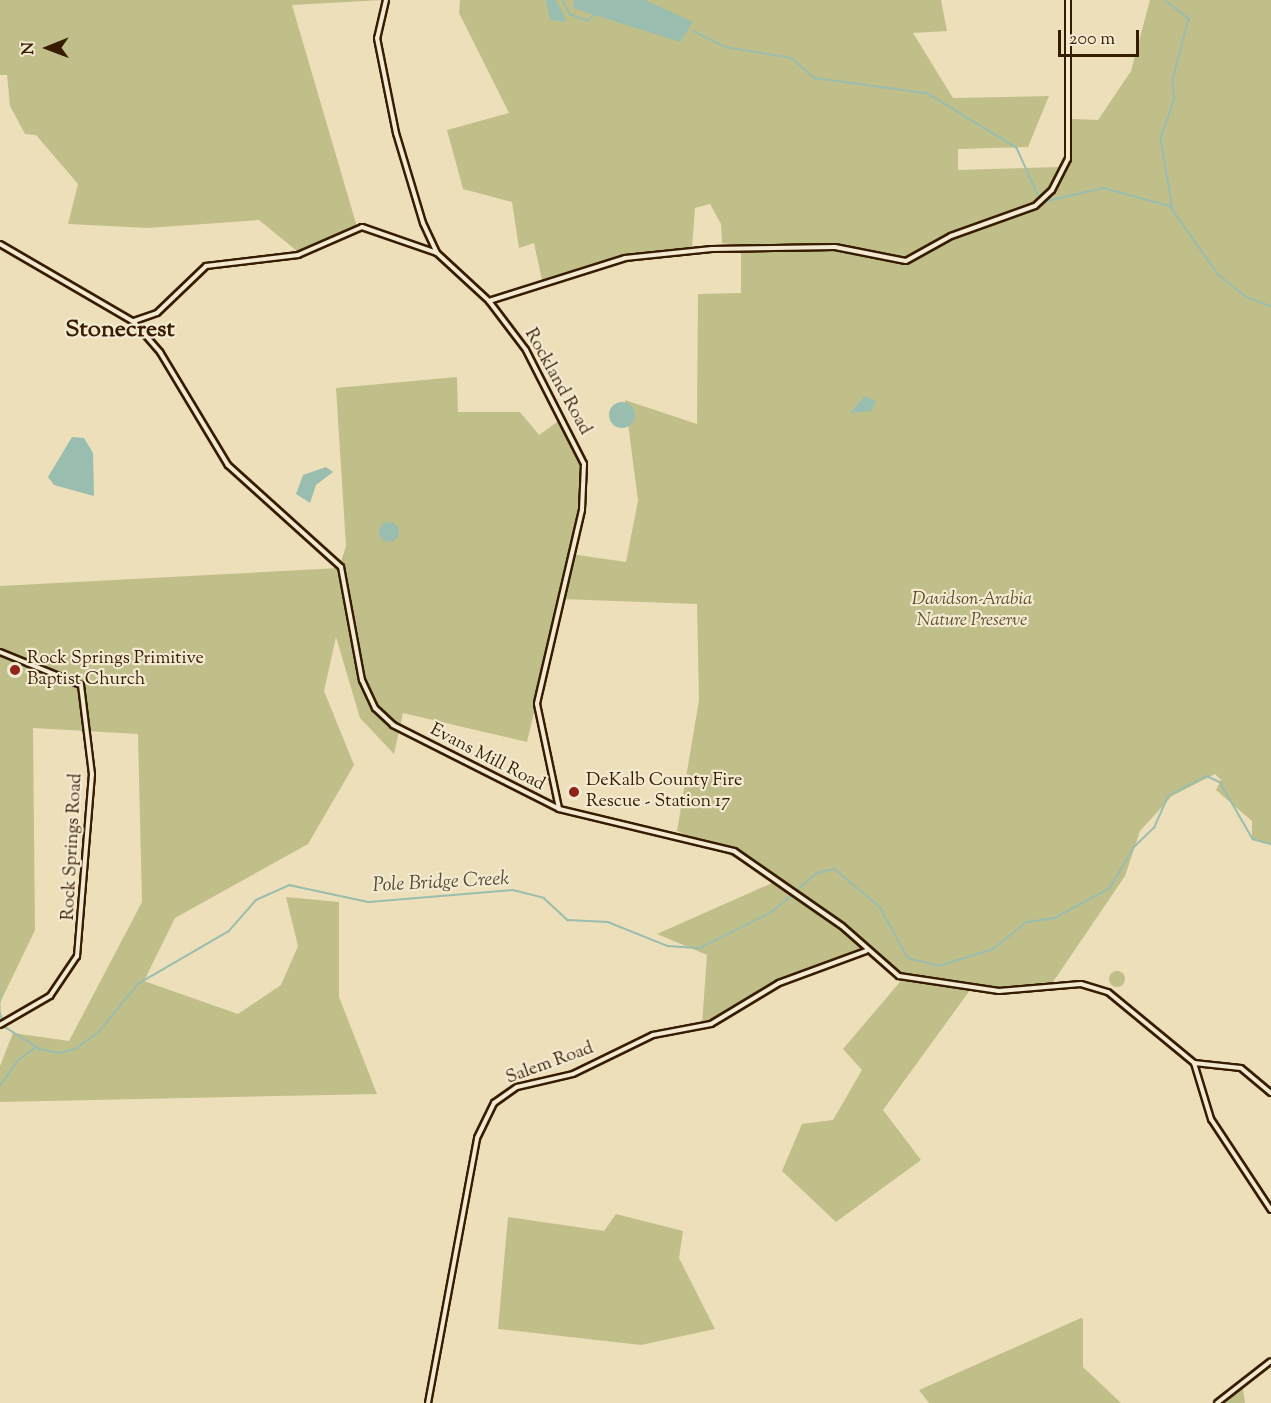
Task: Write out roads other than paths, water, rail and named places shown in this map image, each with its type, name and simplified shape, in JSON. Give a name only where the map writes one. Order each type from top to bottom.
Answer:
[{"type":"street","name":"Rockland Road","points":[[386,0],[377,38],[383,74],[406,171],[437,253],[489,301],[526,350],[584,464],[582,510],[537,704],[559,809]]},
{"type":"street","points":[[489,301],[625,258],[668,253],[835,247],[906,261],[951,236],[1035,206],[1052,190],[1068,159],[1068,0]]},
{"type":"street","points":[[134,322],[158,313],[206,266],[298,255],[362,227],[437,253]]},
{"type":"street","name":"Evans Mill Road","points":[[0,244],[134,322],[160,352],[228,465],[341,567],[359,669],[383,718],[559,809],[722,847],[798,894],[893,973],[910,979],[1023,992],[1089,985],[1118,999],[1194,1063]]},
{"type":"street","name":"Rock Springs Road","points":[[0,652],[81,685],[92,774],[78,954],[50,996],[0,1025]]},
{"type":"street","name":"Salem Road","points":[[428,1403],[477,1138],[494,1103],[517,1087],[573,1074],[653,1035],[711,1024],[779,983],[866,951]]},
{"type":"street","points":[[1271,1093],[1241,1068],[1194,1063],[1211,1119],[1271,1210]]},
{"type":"street","points":[[1217,1403],[1271,1361]]},
{"type":"waterway","points":[[563,0],[570,14],[587,21],[594,15]]},
{"type":"waterway","points":[[1165,0],[1189,19],[1173,80],[1175,98],[1161,139],[1173,209]]},
{"type":"waterway","points":[[693,31],[726,47],[792,58],[814,78],[927,93],[1017,148],[1040,199]]},
{"type":"waterway","points":[[1043,202],[1104,188],[1170,206],[1218,274],[1246,297],[1271,306]]},
{"type":"waterway","name":"Pole Bridge Creek","points":[[0,1012],[5,1027],[40,1049],[59,1053],[75,1049],[98,1033],[138,984],[229,931],[256,900],[289,885],[369,902],[513,890],[544,898],[568,920],[608,922],[668,946],[700,948],[772,912],[817,873],[835,869],[880,907],[908,958],[939,966],[993,949],[1027,922],[1055,918],[1110,888],[1134,847],[1154,828],[1168,796],[1207,776],[1220,782],[1253,839],[1271,844]]},
{"type":"waterway","name":"Pole Bridge Creek","points":[[0,990],[0,1011]]},
{"type":"waterway","points":[[0,1086],[18,1060],[35,1048]]},
{"type":"place","name":"Rock Springs Primitive Baptist Church","points":[[15,670]]},
{"type":"place","name":"DeKalb County Fire Rescue - Station 17","points":[[574,792]]},
{"type":"district","name":"Stonecrest","points":[[120,331]]},
{"type":"park label","name":"Davidson-Arabia Nature Preserve","points":[[972,611]]}]
